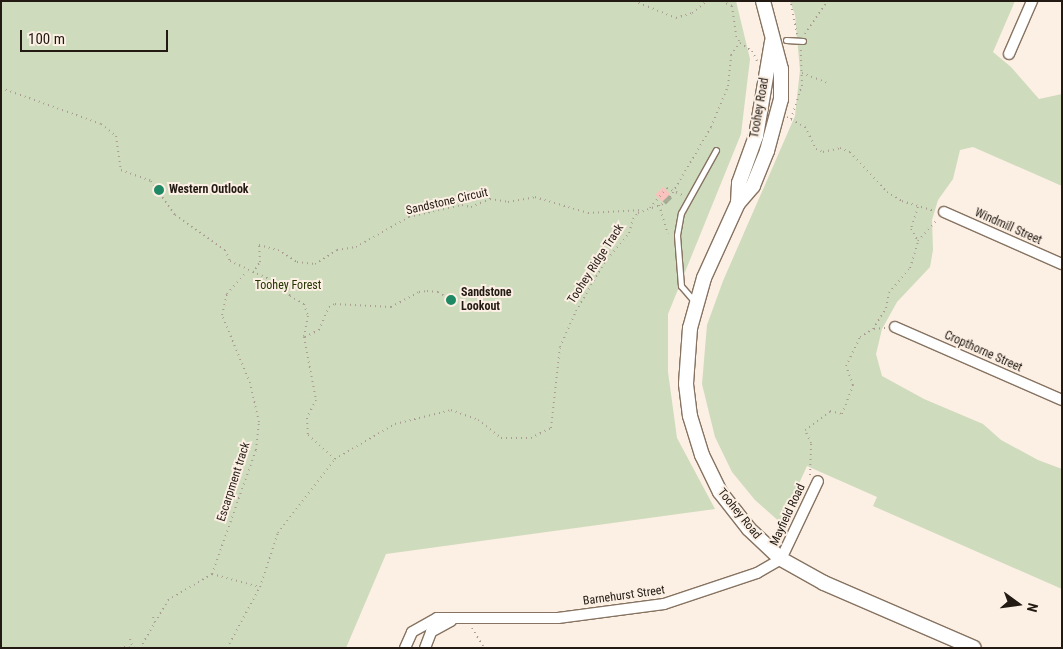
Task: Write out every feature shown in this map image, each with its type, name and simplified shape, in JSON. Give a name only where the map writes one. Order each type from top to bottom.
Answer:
[{"type":"main road","name":"Toohey Road","points":[[762,1],[772,41],[756,136],[739,183],[738,203],[696,303],[689,337],[686,384],[690,416],[702,455],[720,492],[749,529],[781,559],[824,583],[974,648]]},
{"type":"street","points":[[1009,54],[1032,1]]},
{"type":"street","name":"Windmill Street","points":[[944,212],[1062,264]]},
{"type":"street","name":"Cropthorne Street","points":[[894,327],[1062,400]]},
{"type":"street","name":"Mayfield Road","points":[[781,559],[817,483]]},
{"type":"street","name":"Barnehurst Street","points":[[405,648],[412,632],[423,624],[437,618],[558,618],[664,604],[757,573],[781,559]]},
{"type":"street","name":"Barnehurst Street","points":[[425,648],[431,632],[441,624],[462,618]]},
{"type":"lane","points":[[786,40],[803,41]]},
{"type":"lane","points":[[696,303],[681,286],[677,235],[681,212],[716,150]]},
{"type":"path","points":[[634,1],[676,18],[692,13],[707,1]]},
{"type":"path","points":[[722,1],[732,6],[740,44],[752,51],[757,69]]},
{"type":"path","points":[[791,118],[800,96],[802,73],[800,50],[803,41],[827,1]]},
{"type":"path","points":[[791,4],[797,34]]},
{"type":"path","points":[[668,234],[669,225],[663,226],[659,205],[666,203],[711,127],[728,86],[730,55],[740,44]]},
{"type":"path","points":[[802,73],[826,82]]},
{"type":"path","points":[[1,88],[102,124],[116,136],[121,170],[151,181],[175,215],[225,250],[230,261],[247,271],[284,286],[290,296],[304,304],[308,316],[304,337],[316,400],[307,418],[308,435],[335,459]]},
{"type":"path","points":[[786,117],[805,127],[816,150],[840,148],[850,152],[887,192],[918,207],[944,212]]},
{"type":"path","points":[[650,208],[667,188],[677,192]]},
{"type":"path","name":"Sandstone Circuit","points":[[253,273],[260,262],[260,245],[278,250],[297,262],[315,264],[337,250],[356,247],[409,217],[462,205],[470,207],[490,199],[508,202],[535,197],[588,213],[646,210]]},
{"type":"path","points":[[654,202],[654,207]]},
{"type":"path","name":"Toohey Ridge Track","points":[[227,648],[260,587],[278,533],[335,459],[395,424],[451,410],[478,420],[501,438],[531,438],[550,428],[560,347],[576,310],[604,263],[630,232],[633,219],[646,210],[659,205]]},
{"type":"path","points":[[918,207],[911,229],[918,241]]},
{"type":"path","points":[[873,329],[886,308],[888,293],[910,268],[918,241],[944,212]]},
{"type":"path","name":"Escarpment track","points":[[212,574],[256,450],[259,422],[250,383],[222,315],[227,294],[247,271]]},
{"type":"path","points":[[304,337],[320,330],[329,307],[335,304],[391,306],[419,292],[427,291],[438,292],[451,300]]},
{"type":"path","points":[[817,483],[809,472],[811,443],[805,430],[830,411],[842,414],[853,385],[846,366],[860,337],[873,329],[894,327]]},
{"type":"path","points":[[124,647],[132,645],[139,648],[168,600],[212,574],[260,587]]},
{"type":"path","points":[[153,617],[155,623]]},
{"type":"path","points":[[462,618],[476,632],[484,648]]},
{"type":"path","points":[[130,639],[132,645]]},
{"type":"green space","name":"Toohey Forest","points":[[1,1],[736,1],[750,59],[741,134],[668,314],[668,372],[677,438],[715,509],[386,554],[346,648],[1,648]]},
{"type":"green space","points":[[790,1],[1015,1],[993,52],[1011,67],[1039,99],[1062,94],[1062,186],[973,147],[960,150],[953,179],[938,200],[932,220],[933,250],[930,267],[897,302],[882,329],[876,354],[882,376],[924,399],[983,424],[1001,440],[1038,460],[1062,469],[1062,589],[873,506],[877,497],[807,466],[781,523],[755,500],[732,472],[715,437],[702,384],[707,325],[723,281],[795,116],[800,70],[795,15]]},
{"type":"building","points":[[663,187],[670,194],[662,202],[655,195]]},
{"type":"place","name":"Western Outlook","points":[[159,190]]},
{"type":"place","name":"Sandstone Lookout","points":[[451,300]]}]
